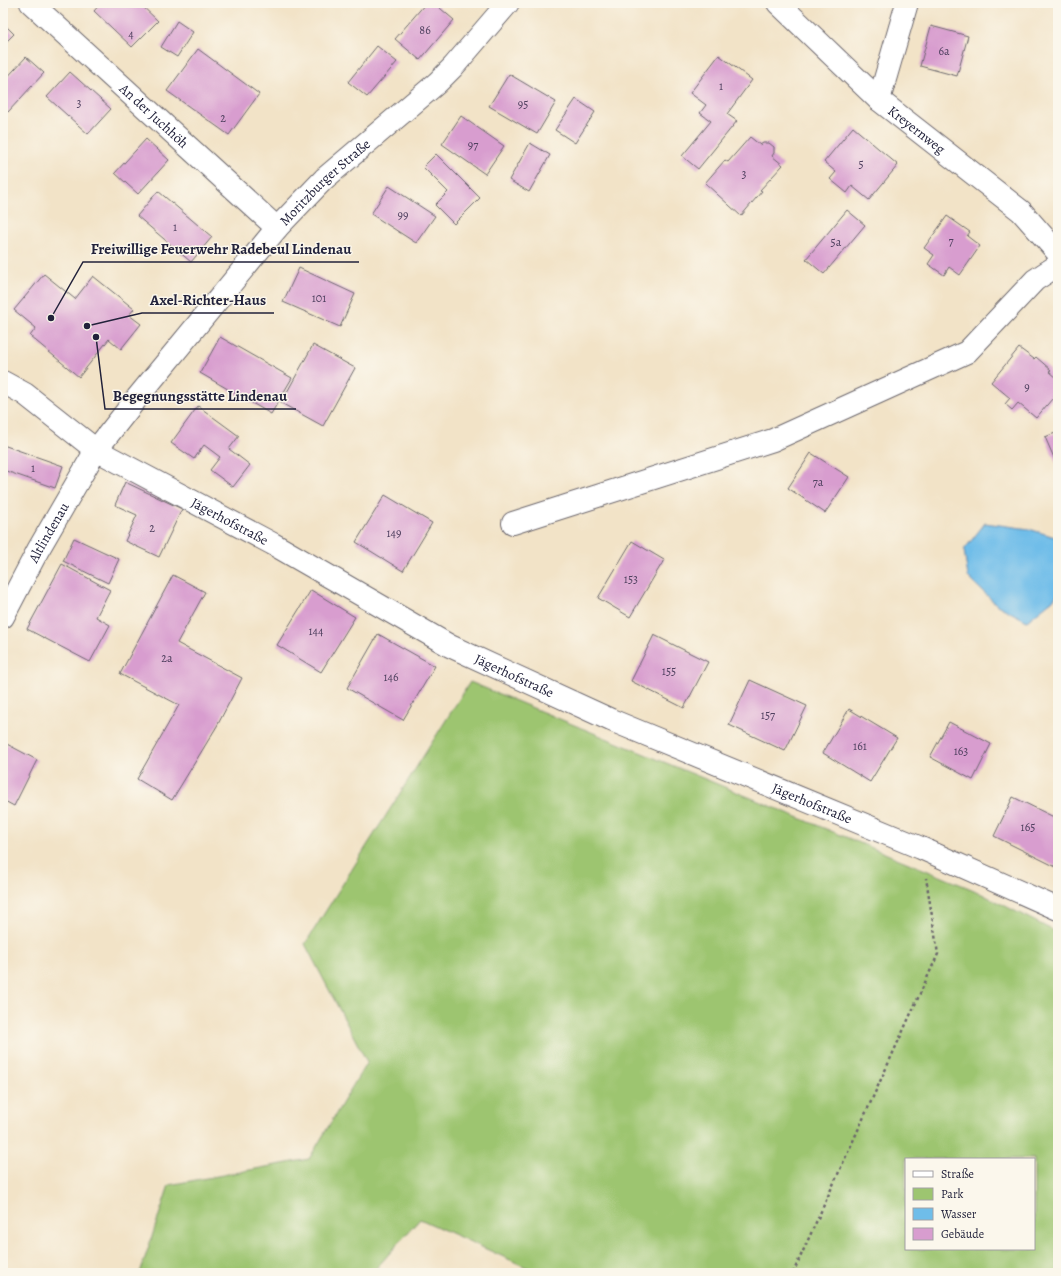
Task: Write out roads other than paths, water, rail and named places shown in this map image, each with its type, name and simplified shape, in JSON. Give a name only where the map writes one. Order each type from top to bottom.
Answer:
[{"type":"street","name":"An der Juchhöh","points":[[31,3],[277,228]]},
{"type":"street","name":"Moritzburger Straße","points":[[96,450],[277,228],[324,179],[437,83],[453,67],[508,3]]},
{"type":"street","name":"Kreyernweg","points":[[778,3],[880,100],[1021,211],[1058,253]]},
{"type":"street","points":[[880,100],[907,3]]},
{"type":"street","points":[[513,523],[773,440],[967,352],[1035,280],[1058,265]]},
{"type":"street","name":"Jägerhofstraße","points":[[3,382],[25,394],[96,450],[273,544],[450,646],[612,720],[921,848],[1058,909]]},
{"type":"street","name":"Altlindenau","points":[[3,617],[38,550],[96,450]]},
{"type":"water","points":[[985,523],[1029,529],[1058,538],[1058,593],[1053,600],[1027,621],[997,605],[968,577],[964,550]]},
{"type":"place","name":"Freiwillige Feuerwehr Radebeul Lindenau","points":[[51,318]]},
{"type":"place","name":"Axel-Richter-Haus","points":[[87,326]]},
{"type":"place","name":"Begegnungsstätte Lindenau","points":[[96,337]]}]
